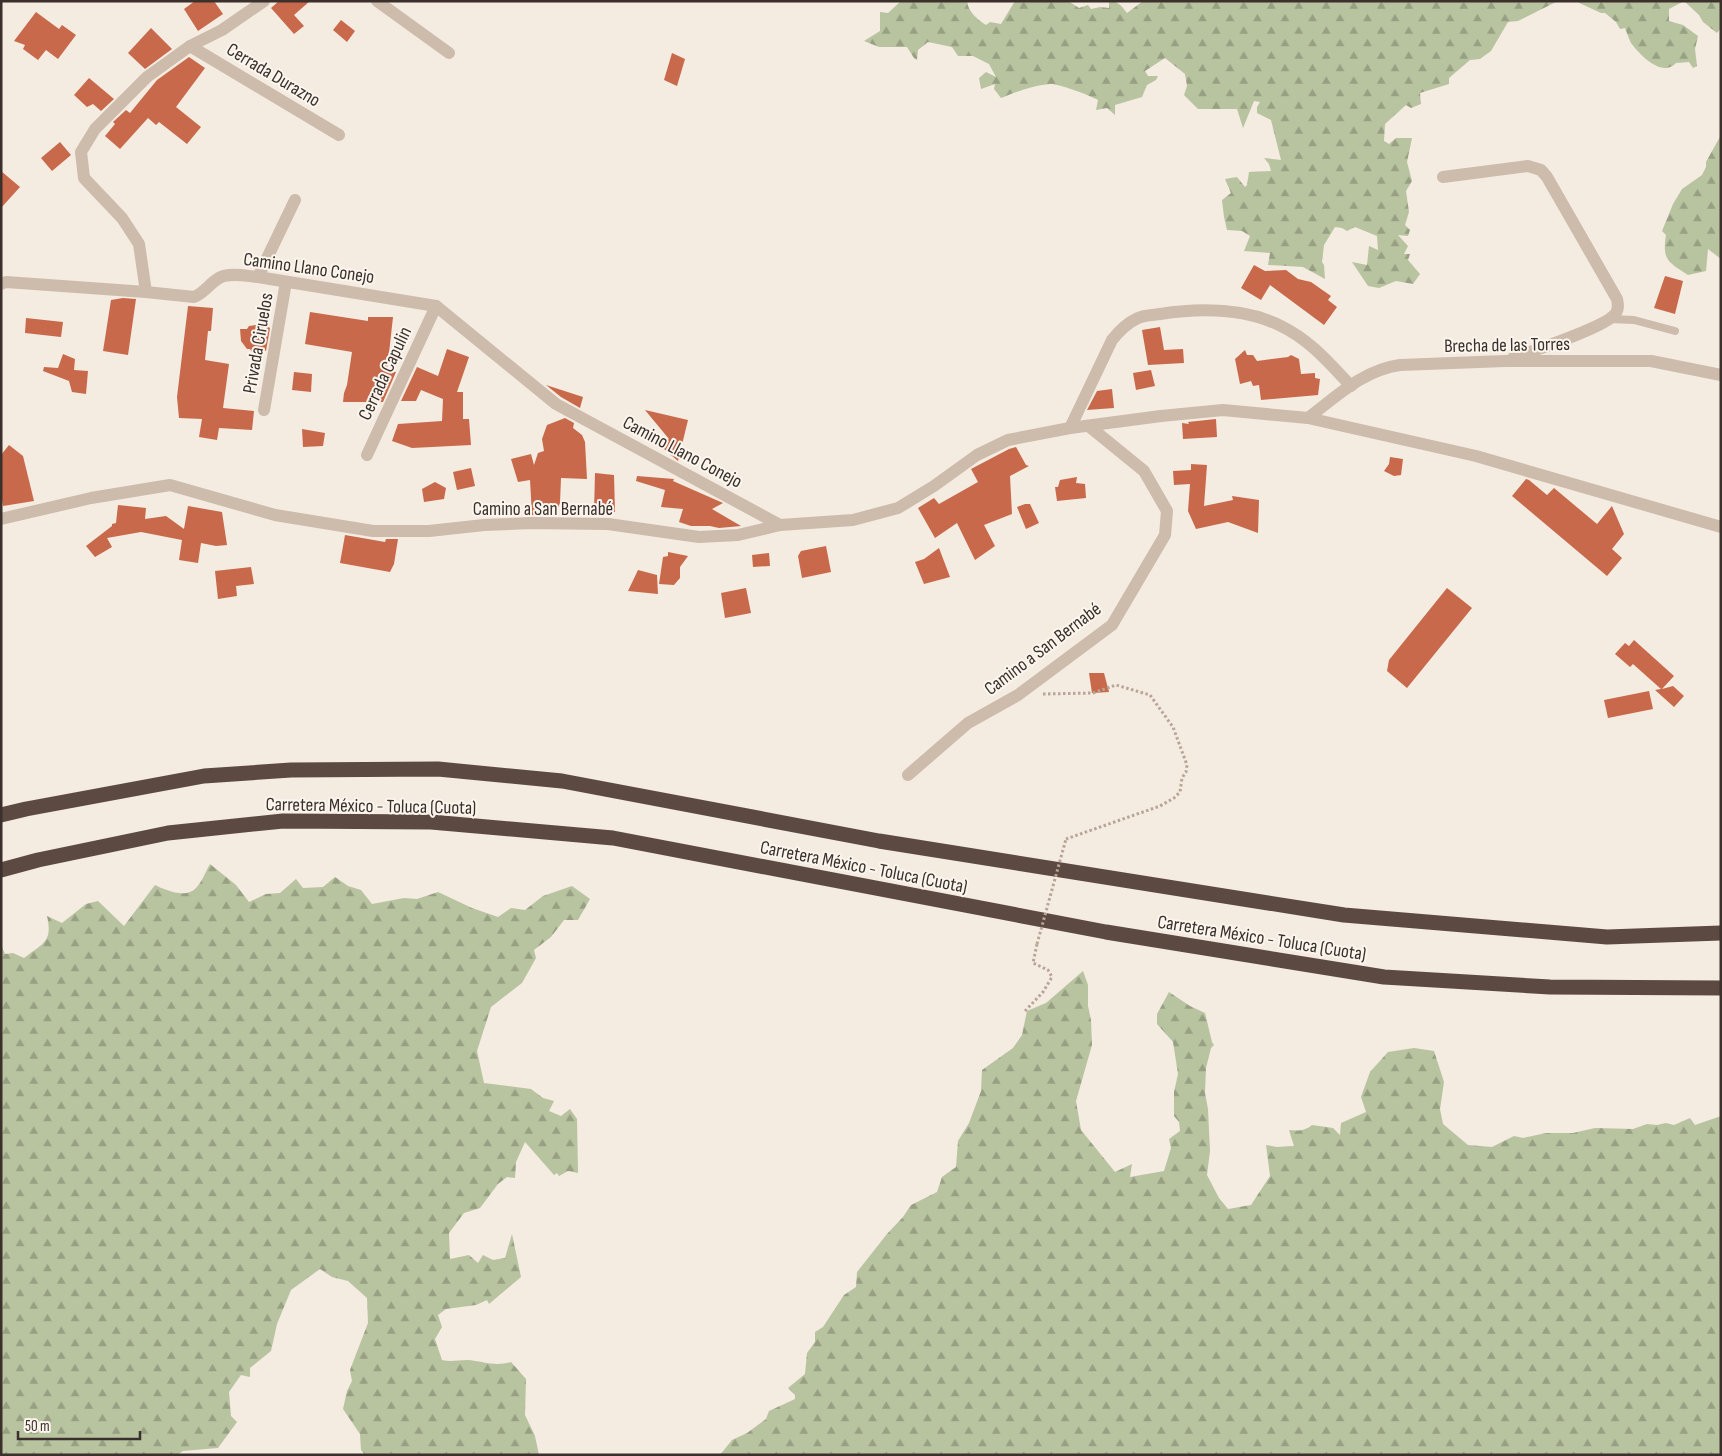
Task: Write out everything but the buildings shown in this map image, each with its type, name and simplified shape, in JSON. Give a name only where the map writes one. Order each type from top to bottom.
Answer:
[{"type":"highway","name":"Carretera México - Toluca (Cuota)","points":[[1,816],[26,809],[204,776],[291,770],[438,769],[562,781],[879,841],[1344,915],[1607,937],[1721,934]]},
{"type":"highway","name":"Carretera México - Toluca (Cuota)","points":[[1,870],[38,860],[168,833],[283,821],[431,822],[613,838],[1106,932],[1384,977],[1550,987],[1721,988]]},
{"type":"street","points":[[146,292],[139,244],[122,218],[84,178],[81,152],[95,129],[146,78],[190,46],[222,30],[264,1]]},
{"type":"street","points":[[377,1],[449,53]]},
{"type":"street","name":"Cerrada Durazno","points":[[190,46],[339,135]]},
{"type":"street","points":[[1443,177],[1528,166],[1541,170],[1547,177],[1617,298],[1618,308],[1616,314],[1600,326],[1505,361]]},
{"type":"street","points":[[258,277],[295,200]]},
{"type":"street","name":"Camino Llano Conejo","points":[[1,284],[6,282],[146,292],[194,298],[219,278],[228,275],[258,277],[436,306],[556,404],[780,525]]},
{"type":"street","name":"Privada Ciruelos","points":[[264,410],[286,282]]},
{"type":"street","name":"Cerrada Capulin","points":[[367,455],[436,306]]},
{"type":"street","points":[[1070,428],[1117,332],[1140,317],[1149,315],[1192,311],[1224,311],[1280,325],[1319,351],[1351,386]]},
{"type":"street","name":"Brecha de las Torres","points":[[1308,418],[1368,374],[1386,367],[1505,361],[1650,361],[1721,375]]},
{"type":"street","points":[[1090,426],[1223,410],[1308,418],[1476,456],[1721,527]]},
{"type":"street","name":"Camino a San Bernabé","points":[[1,519],[91,498],[170,485],[275,515],[373,531],[429,530],[521,523],[608,524],[699,537],[738,535],[780,525],[853,520],[898,508],[934,486],[976,455],[1008,440],[1090,426],[1144,471],[1167,511],[1165,535],[1112,625],[1018,695],[968,723],[908,775]]},
{"type":"lane","points":[[1610,319],[1634,320],[1675,331]]},
{"type":"path","points":[[1018,695],[1094,693],[1116,685],[1150,695],[1173,727],[1187,765],[1186,772],[1182,778],[1180,792],[1174,798],[1160,806],[1066,839],[1033,963],[1048,970],[1052,977],[1043,992],[1025,1011]]},
{"type":"green space","points":[[901,1],[967,1],[971,12],[986,25],[990,22],[1001,24],[1015,1],[1068,1],[1079,8],[1088,5],[1091,9],[1109,8],[1109,1],[1112,1],[1120,5],[1127,13],[1143,1],[1558,1],[1518,21],[1508,22],[1491,51],[1480,59],[1470,60],[1449,78],[1449,84],[1420,93],[1421,104],[1411,108],[1406,105],[1385,124],[1384,141],[1389,144],[1396,138],[1412,138],[1407,162],[1412,181],[1406,191],[1409,212],[1405,225],[1410,230],[1408,236],[1398,235],[1408,246],[1404,254],[1410,254],[1408,260],[1420,274],[1413,284],[1396,281],[1379,288],[1368,286],[1352,262],[1367,265],[1369,246],[1378,250],[1377,236],[1355,227],[1347,231],[1335,227],[1324,245],[1322,262],[1325,279],[1303,267],[1268,265],[1270,253],[1244,251],[1250,236],[1242,231],[1227,230],[1222,200],[1231,193],[1225,179],[1237,177],[1245,187],[1249,172],[1271,171],[1269,164],[1264,158],[1281,160],[1271,120],[1257,113],[1257,107],[1260,102],[1254,101],[1243,128],[1237,109],[1198,109],[1184,95],[1187,86],[1185,74],[1165,58],[1145,71],[1148,76],[1158,76],[1156,80],[1147,85],[1142,97],[1115,105],[1115,115],[1107,108],[1096,110],[1098,100],[1055,84],[1032,87],[1001,98],[994,89],[995,84],[981,89],[979,78],[986,72],[996,77],[989,64],[973,56],[958,56],[952,47],[928,42],[918,50],[917,60],[907,47],[879,47],[864,41],[880,31],[880,12],[888,13]]},
{"type":"green space","points":[[1575,1],[1684,1],[1669,9],[1669,21],[1683,25],[1698,36],[1695,49],[1697,66],[1693,68],[1689,62],[1676,63],[1664,68],[1652,63],[1631,43],[1625,28],[1620,29],[1616,22],[1605,13]]},
{"type":"green space","points":[[1684,1],[1721,1],[1721,28],[1717,33],[1703,22],[1699,15]]},
{"type":"green space","points":[[1721,135],[1721,259],[1708,249],[1706,271],[1688,275],[1668,260],[1665,250],[1666,235],[1662,231],[1673,204],[1682,189],[1702,175],[1706,162]]},
{"type":"green space","points":[[210,864],[236,885],[249,902],[266,894],[280,893],[296,879],[303,888],[323,887],[335,877],[348,886],[361,890],[372,904],[404,898],[417,899],[438,892],[472,908],[498,917],[511,908],[525,910],[543,896],[572,886],[590,899],[578,920],[564,920],[551,937],[534,950],[536,958],[522,983],[491,1007],[477,1051],[484,1083],[531,1089],[543,1098],[554,1101],[549,1111],[561,1116],[570,1109],[577,1119],[578,1173],[568,1171],[559,1176],[557,1173],[554,1175],[525,1142],[516,1162],[515,1178],[507,1177],[498,1184],[480,1208],[464,1213],[449,1233],[450,1259],[469,1255],[478,1263],[483,1255],[493,1260],[505,1258],[512,1234],[521,1277],[489,1304],[487,1300],[476,1305],[446,1309],[438,1315],[442,1327],[435,1339],[442,1360],[467,1360],[494,1364],[511,1362],[526,1379],[525,1415],[535,1436],[539,1455],[365,1455],[361,1450],[360,1434],[343,1409],[347,1391],[352,1381],[350,1370],[368,1323],[367,1298],[348,1281],[332,1277],[320,1269],[291,1290],[277,1324],[271,1351],[250,1368],[250,1377],[241,1375],[229,1392],[231,1416],[237,1422],[218,1448],[183,1451],[177,1455],[1,1455],[1,945],[5,954],[13,953],[24,958],[45,941],[49,931],[47,916],[62,923],[86,904],[98,901],[124,926],[155,885],[176,892],[187,893],[196,888],[200,883]]},
{"type":"green space","points":[[1083,971],[1088,985],[1092,1045],[1076,1101],[1081,1130],[1115,1172],[1132,1164],[1130,1177],[1164,1171],[1171,1148],[1169,1139],[1180,1131],[1179,1122],[1174,1116],[1174,1092],[1178,1074],[1173,1042],[1157,1024],[1157,1014],[1169,992],[1190,1006],[1205,1013],[1214,1045],[1211,1048],[1206,1068],[1205,1093],[1208,1109],[1210,1151],[1207,1175],[1219,1198],[1228,1209],[1251,1205],[1270,1176],[1266,1145],[1277,1147],[1294,1146],[1289,1130],[1301,1130],[1312,1125],[1333,1128],[1340,1135],[1341,1123],[1366,1112],[1361,1097],[1370,1072],[1388,1052],[1414,1048],[1434,1051],[1444,1082],[1440,1109],[1443,1124],[1468,1145],[1492,1147],[1514,1136],[1523,1138],[1546,1133],[1573,1133],[1595,1128],[1633,1129],[1647,1124],[1657,1125],[1666,1123],[1674,1125],[1690,1118],[1695,1125],[1721,1116],[1721,1455],[720,1455],[732,1440],[747,1433],[766,1419],[769,1411],[795,1399],[795,1395],[788,1388],[805,1374],[807,1353],[815,1342],[815,1332],[823,1327],[844,1295],[856,1287],[857,1272],[911,1205],[937,1192],[942,1177],[956,1167],[958,1141],[969,1123],[981,1091],[982,1070],[1013,1048],[1022,1035],[1027,1011],[1046,1003]]}]
